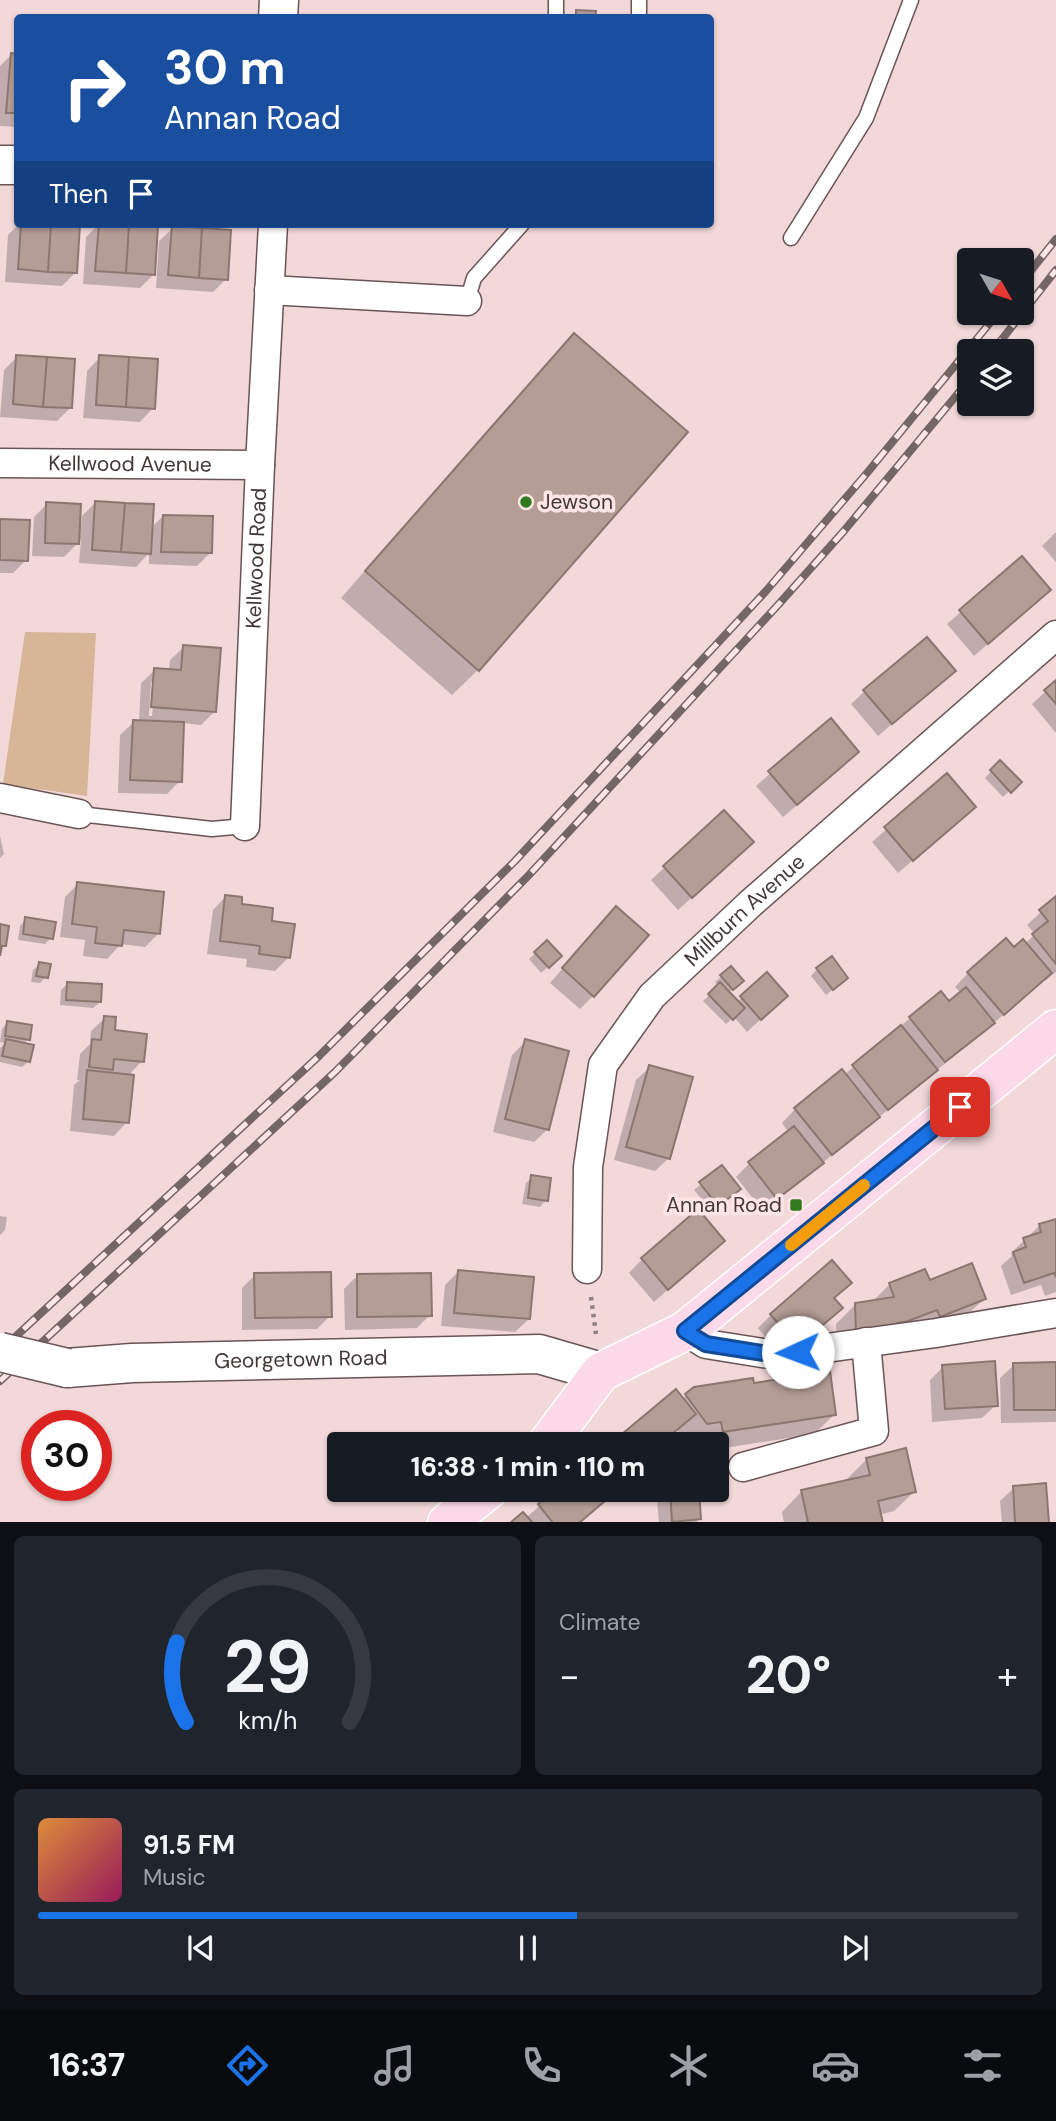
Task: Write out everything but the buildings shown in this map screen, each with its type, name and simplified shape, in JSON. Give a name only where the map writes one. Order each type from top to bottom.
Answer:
[{"type":"main road","points":[[556,1432],[601,1372],[685,1331],[1056,1029]]},
{"type":"main road","points":[[447,1522],[472,1502]]},
{"type":"street","name":"Kellwood Road","points":[[245,826],[273,228]]},
{"type":"street","points":[[270,290],[467,301]]},
{"type":"street","name":"Kellwood Avenue","points":[[0,463],[260,465]]},
{"type":"street","name":"Millburn Avenue","points":[[587,1269],[588,1167],[603,1065],[652,996],[751,903],[1056,635]]},
{"type":"street","points":[[0,798],[79,814]]},
{"type":"street","points":[[685,1331],[706,1344],[775,1355],[1056,1313]]},
{"type":"street","points":[[743,1467],[874,1431],[866,1342]]},
{"type":"street","name":"Georgetown Road","points":[[0,1352],[67,1368],[132,1363],[539,1354],[601,1372]]},
{"type":"lane","points":[[791,237],[866,118],[911,0]]},
{"type":"lane","points":[[467,301],[474,278],[518,228]]},
{"type":"lane","points":[[79,814],[212,829],[245,826]]},
{"type":"path","points":[[587,1269],[601,1372]]},
{"type":"shaded area","points":[[25,632],[96,633],[87,796],[3,784]]},
{"type":"railway","points":[[1034,267],[1056,239]]},
{"type":"railway","points":[[1002,339],[1056,270]]},
{"type":"railway","points":[[0,1351],[319,1056],[514,862],[766,591],[987,326]]},
{"type":"railway","points":[[0,1381],[335,1072],[528,876],[778,605],[843,532],[957,395]]},
{"type":"slow traffic","points":[[791,1245],[864,1185]]},
{"type":"place","name":"Jewson","points":[[526,502]]},
{"type":"place","name":"Annan Road","points":[[796,1205]]},
{"type":"route","points":[[798,1352],[775,1355],[706,1344],[685,1331],[960,1107]]}]
